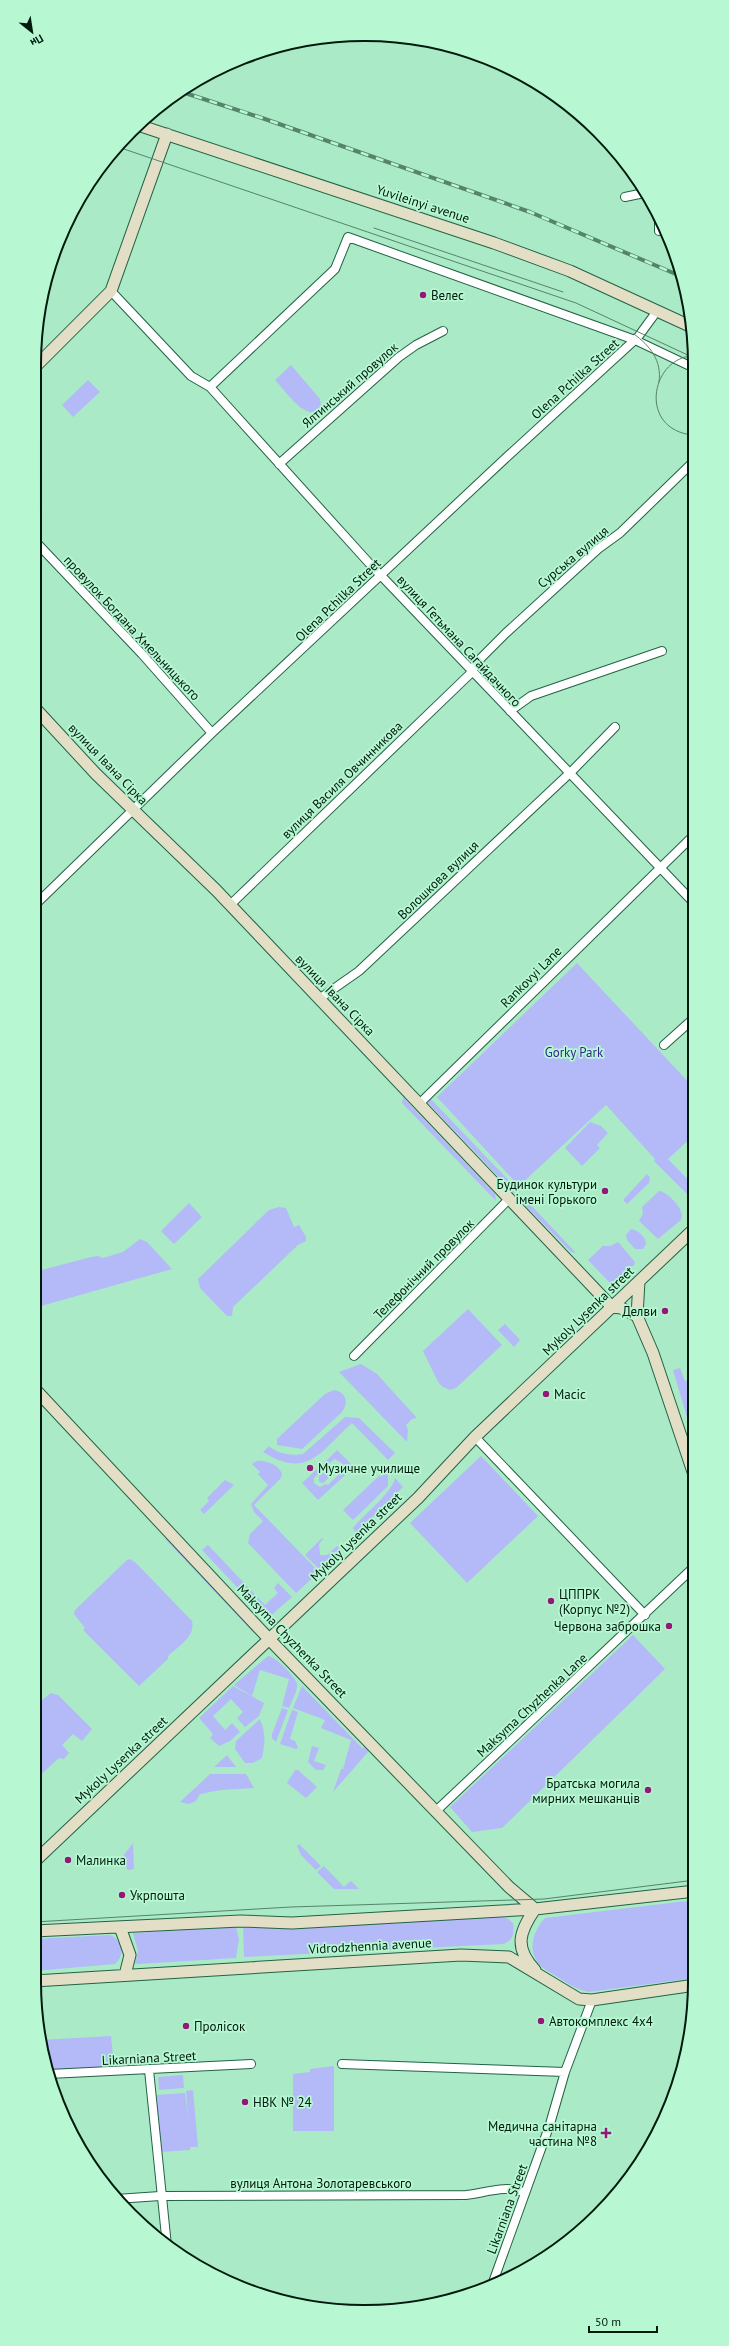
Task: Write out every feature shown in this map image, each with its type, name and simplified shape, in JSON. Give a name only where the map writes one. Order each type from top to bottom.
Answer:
[{"type":"street","name":"Yuvileinyi avenue","points":[[145,127],[501,246],[570,271],[685,324]]},
{"type":"street","points":[[41,361],[111,291],[167,134]]},
{"type":"street","points":[[625,197],[639,194]]},
{"type":"street","points":[[210,387],[335,269],[348,237],[635,340],[688,365]]},
{"type":"street","name":"вулиця Гетьмана Сагайдачного","points":[[111,291],[191,376],[210,387],[381,575],[688,897]]},
{"type":"street","name":"Olena Pchilka Street","points":[[41,899],[212,733],[646,330],[657,311]]},
{"type":"street","name":"Ялтинський провулок","points":[[279,464],[399,357],[416,345],[443,332]]},
{"type":"street","name":"Сурська вулиця","points":[[472,672],[476,663],[506,633],[598,549],[620,533],[688,467]]},
{"type":"street","name":"провулок Богдана Хмельницького","points":[[41,547],[142,654],[212,733]]},
{"type":"street","points":[[510,711],[531,696],[662,651]]},
{"type":"street","name":"вулиця Василя Овчинникова","points":[[230,905],[472,672]]},
{"type":"street","name":"вулиця Івана Сірка","points":[[41,714],[133,810],[230,905],[612,1307]]},
{"type":"street","name":"Волошкова вулиця","points":[[319,999],[359,971],[615,727]]},
{"type":"street","name":"Rankovyi Lane","points":[[419,1104],[688,841]]},
{"type":"street","points":[[664,1046],[688,1024]]},
{"type":"street","name":"Телефонічний провулок","points":[[354,1356],[509,1199]]},
{"type":"street","name":"Mykoly Lysenka street","points":[[41,1855],[418,1498],[475,1437],[688,1235]]},
{"type":"street","points":[[639,1281],[637,1316],[654,1356],[688,1457]]},
{"type":"street","points":[[612,1307],[621,1308],[637,1316]]},
{"type":"street","name":"Maksyma Chyzhenka Street","points":[[41,1395],[269,1639],[509,1887],[535,1909]]},
{"type":"street","points":[[475,1437],[644,1616]]},
{"type":"street","name":"Maksyma Chyzhenka Lane","points":[[436,1811],[688,1574]]},
{"type":"street","points":[[41,1932],[240,1921],[292,1923],[535,1909],[688,1892]]},
{"type":"street","points":[[535,1909],[522,1928],[521,1948],[527,1962],[540,1976]]},
{"type":"street","points":[[120,1927],[130,1955],[125,1975]]},
{"type":"street","name":"Vidrodzhennia avenue","points":[[41,1981],[465,1954],[509,1957],[579,1999],[592,2000],[688,1985]]},
{"type":"street","name":"Likarniana Street","points":[[495,2277],[550,2124],[565,2072],[592,2000]]},
{"type":"street","name":"Likarniana Street","points":[[55,2074],[251,2064]]},
{"type":"street","points":[[342,2064],[565,2072]]},
{"type":"street","points":[[149,2070],[160,2196],[166,2236]]},
{"type":"street","name":"вулиця Антона Золотаревського","points":[[124,2198],[160,2196],[466,2195],[500,2189],[517,2189],[525,2193]]},
{"type":"green space","points":[[291,365],[320,399],[321,406],[316,411],[310,412],[297,404],[275,380]]},
{"type":"green space","points":[[88,380],[100,392],[73,417],[62,405]]},
{"type":"green space","name":"Gorky Park","points":[[577,963],[688,1082],[688,1141],[668,1159],[688,1180],[688,1195],[654,1161],[655,1159],[606,1105],[519,1186],[437,1097]]},
{"type":"green space","points":[[403,1097],[495,1194],[496,1201],[402,1103]]},
{"type":"green space","points":[[429,1097],[518,1190],[514,1193],[425,1100]]},
{"type":"green space","points":[[590,1122],[601,1126],[608,1133],[597,1145],[600,1148],[582,1166],[565,1148]]},
{"type":"green space","points":[[647,1174],[650,1177],[649,1183],[627,1204],[623,1200]]},
{"type":"green space","points":[[659,1191],[666,1194],[674,1201],[680,1209],[682,1216],[681,1220],[658,1239],[639,1221],[643,1214],[642,1207]]},
{"type":"green space","points":[[189,1203],[202,1217],[174,1244],[161,1231]]},
{"type":"green space","points":[[529,1203],[576,1253],[571,1252],[526,1206]]},
{"type":"green space","points":[[279,1207],[286,1208],[294,1227],[299,1225],[306,1237],[306,1241],[298,1245],[233,1307],[232,1316],[227,1316],[200,1288],[198,1279],[269,1210]]},
{"type":"green space","points":[[631,1229],[639,1232],[645,1239],[646,1244],[643,1249],[635,1249],[627,1240],[626,1235]]},
{"type":"green space","points":[[140,1239],[147,1242],[172,1269],[41,1306],[41,1270],[91,1257],[98,1256],[103,1258],[123,1252]]},
{"type":"green space","points":[[618,1242],[635,1262],[634,1265],[611,1284],[588,1260],[603,1246],[610,1246]]},
{"type":"green space","points":[[468,1309],[502,1345],[456,1388],[450,1390],[443,1387],[438,1382],[423,1351]]},
{"type":"green space","points":[[505,1324],[520,1340],[514,1347],[498,1330]]},
{"type":"green space","points":[[361,1364],[377,1374],[417,1418],[412,1419],[406,1425],[408,1430],[407,1442],[339,1372]]},
{"type":"green space","points":[[680,1368],[685,1381],[688,1380],[688,1421],[673,1370]]},
{"type":"green space","points":[[334,1390],[344,1395],[346,1401],[342,1412],[302,1449],[277,1445],[277,1439],[325,1394]]},
{"type":"green space","points":[[345,1417],[359,1418],[395,1453],[388,1460],[352,1423],[322,1452],[303,1463],[292,1463],[278,1460],[263,1452],[269,1446],[285,1454],[303,1454]]},
{"type":"green space","points":[[337,1450],[354,1467],[318,1500],[302,1483],[318,1468],[321,1471],[314,1478],[314,1483],[320,1487],[326,1484],[328,1485],[339,1474],[338,1473],[342,1463],[335,1459],[325,1466],[323,1464]]},
{"type":"green space","points":[[481,1456],[538,1516],[467,1583],[410,1523]]},
{"type":"green space","points":[[257,1461],[264,1461],[272,1464],[278,1468],[282,1474],[281,1478],[254,1505],[319,1572],[296,1593],[248,1543],[250,1534],[263,1521],[254,1512],[251,1504],[268,1485],[258,1474],[260,1472],[252,1464]]},
{"type":"green space","points":[[334,1464],[337,1466],[336,1471],[323,1483],[319,1482],[319,1476]]},
{"type":"green space","points":[[385,1473],[388,1474],[388,1486],[353,1520],[343,1510],[380,1475],[381,1477]]},
{"type":"green space","points":[[395,1478],[403,1487],[356,1533],[353,1528],[389,1490]]},
{"type":"green space","points":[[225,1480],[234,1485],[204,1514],[200,1510],[209,1501],[207,1498]]},
{"type":"green space","points":[[322,1538],[323,1539],[319,1544],[320,1555],[327,1555],[337,1546],[342,1550],[320,1570],[305,1555]]},
{"type":"green space","points":[[165,1539],[170,1540],[257,1631],[254,1633]]},
{"type":"green space","points":[[208,1545],[265,1605],[278,1593],[274,1588],[278,1583],[292,1597],[267,1619],[202,1550]]},
{"type":"green space","points":[[130,1559],[136,1563],[192,1621],[193,1626],[185,1641],[139,1686],[83,1630],[85,1628],[74,1614],[75,1610],[127,1560]]},
{"type":"green space","points":[[633,1635],[665,1669],[502,1828],[472,1832],[450,1807]]},
{"type":"green space","points":[[268,1656],[280,1663],[296,1681],[296,1690],[289,1708],[282,1706],[289,1679],[260,1670],[252,1696],[234,1685]]},
{"type":"green space","points":[[233,1686],[264,1703],[259,1716],[245,1727],[237,1718],[243,1712],[231,1699],[213,1716],[225,1730],[232,1723],[240,1732],[230,1741],[219,1746],[210,1738],[213,1734],[199,1718]]},
{"type":"green space","points":[[302,1686],[362,1748],[366,1747],[369,1751],[333,1792],[341,1769],[343,1769],[351,1740],[321,1728],[325,1720],[293,1708]]},
{"type":"green space","points":[[51,1693],[58,1695],[92,1729],[82,1741],[73,1734],[62,1745],[69,1753],[64,1759],[59,1758],[41,1775],[41,1701]]},
{"type":"green space","points":[[282,1708],[288,1710],[276,1742],[272,1738],[272,1734]]},
{"type":"green space","points":[[292,1710],[298,1712],[290,1739],[295,1741],[298,1748],[296,1749],[280,1744]]},
{"type":"green space","points":[[260,1719],[264,1738],[262,1758],[253,1763],[245,1763],[235,1749],[236,1741]]},
{"type":"green space","points":[[312,1746],[319,1748],[314,1761],[326,1765],[323,1770],[316,1770],[308,1762]]},
{"type":"green space","points":[[227,1755],[236,1767],[214,1767]]},
{"type":"green space","points":[[295,1770],[298,1770],[317,1787],[306,1798],[287,1783]]},
{"type":"green space","points":[[210,1774],[246,1774],[254,1788],[221,1790],[200,1794],[196,1801],[189,1804],[180,1802]]},
{"type":"green space","points":[[133,1843],[134,1869],[128,1870],[120,1860]]},
{"type":"green space","points":[[299,1844],[321,1866],[316,1870],[301,1855],[297,1846]]},
{"type":"green space","points":[[324,1866],[344,1887],[351,1881],[359,1889],[334,1889],[317,1872]]},
{"type":"green space","points":[[688,1901],[688,1979],[589,1992],[581,1990],[546,1970],[538,1963],[535,1957],[532,1945],[533,1939],[545,1918]]},
{"type":"green space","points":[[499,1917],[507,1918],[513,1923],[512,1936],[509,1941],[503,1944],[244,1957],[243,1928]]},
{"type":"green space","points":[[236,1927],[239,1939],[236,1958],[135,1963],[138,1951],[133,1933]]},
{"type":"green space","points":[[110,1935],[120,1944],[121,1953],[115,1964],[41,1970],[41,1939]]},
{"type":"green space","points":[[111,2036],[114,2066],[108,2069],[54,2071],[46,2040]]},
{"type":"green space","points":[[334,2066],[334,2131],[293,2131],[293,2074],[310,2072],[310,2069]]},
{"type":"green space","points":[[183,2075],[184,2088],[159,2090],[158,2077]]},
{"type":"green space","points":[[193,2090],[198,2147],[190,2147],[190,2150],[160,2152],[155,2095],[185,2093],[188,2118],[186,2091]]},
{"type":"tram line","points":[[123,149],[576,303],[688,355]]},
{"type":"tram line","points":[[374,228],[563,292]]},
{"type":"tram line","points":[[634,334],[645,343],[654,354],[659,367],[659,382]]},
{"type":"tram line","points":[[688,357],[676,361],[666,370],[659,382],[656,395],[658,409],[664,421],[675,430],[688,434]]},
{"type":"tram line","points":[[41,1922],[291,1907],[544,1899],[688,1881]]},
{"type":"railway","points":[[188,94],[262,118],[530,212],[675,274]]},
{"type":"place","name":"Велес","points":[[423,295]]},
{"type":"place","name":"Будинок культури імені Горького","points":[[605,1191]]},
{"type":"place","name":"Делви","points":[[665,1311]]},
{"type":"place","name":"Macic","points":[[546,1394]]},
{"type":"place","name":"Музичне училище","points":[[310,1468]]},
{"type":"place","name":"ЦППРК (Корпус №2)","points":[[551,1601]]},
{"type":"place","name":"Червона заброшка","points":[[669,1626]]},
{"type":"place","name":"Братська могила мирних мешканців","points":[[648,1790]]},
{"type":"place","name":"Малинка","points":[[68,1860]]},
{"type":"place","name":"Укрпошта","points":[[122,1895]]},
{"type":"place","name":"Автокомплекс 4x4","points":[[541,2021]]},
{"type":"place","name":"Пролісок","points":[[186,2026]]},
{"type":"place","name":"НВК № 24","points":[[245,2102]]},
{"type":"place","name":"Медична санітарна частина №8","points":[[606,2133]]}]
